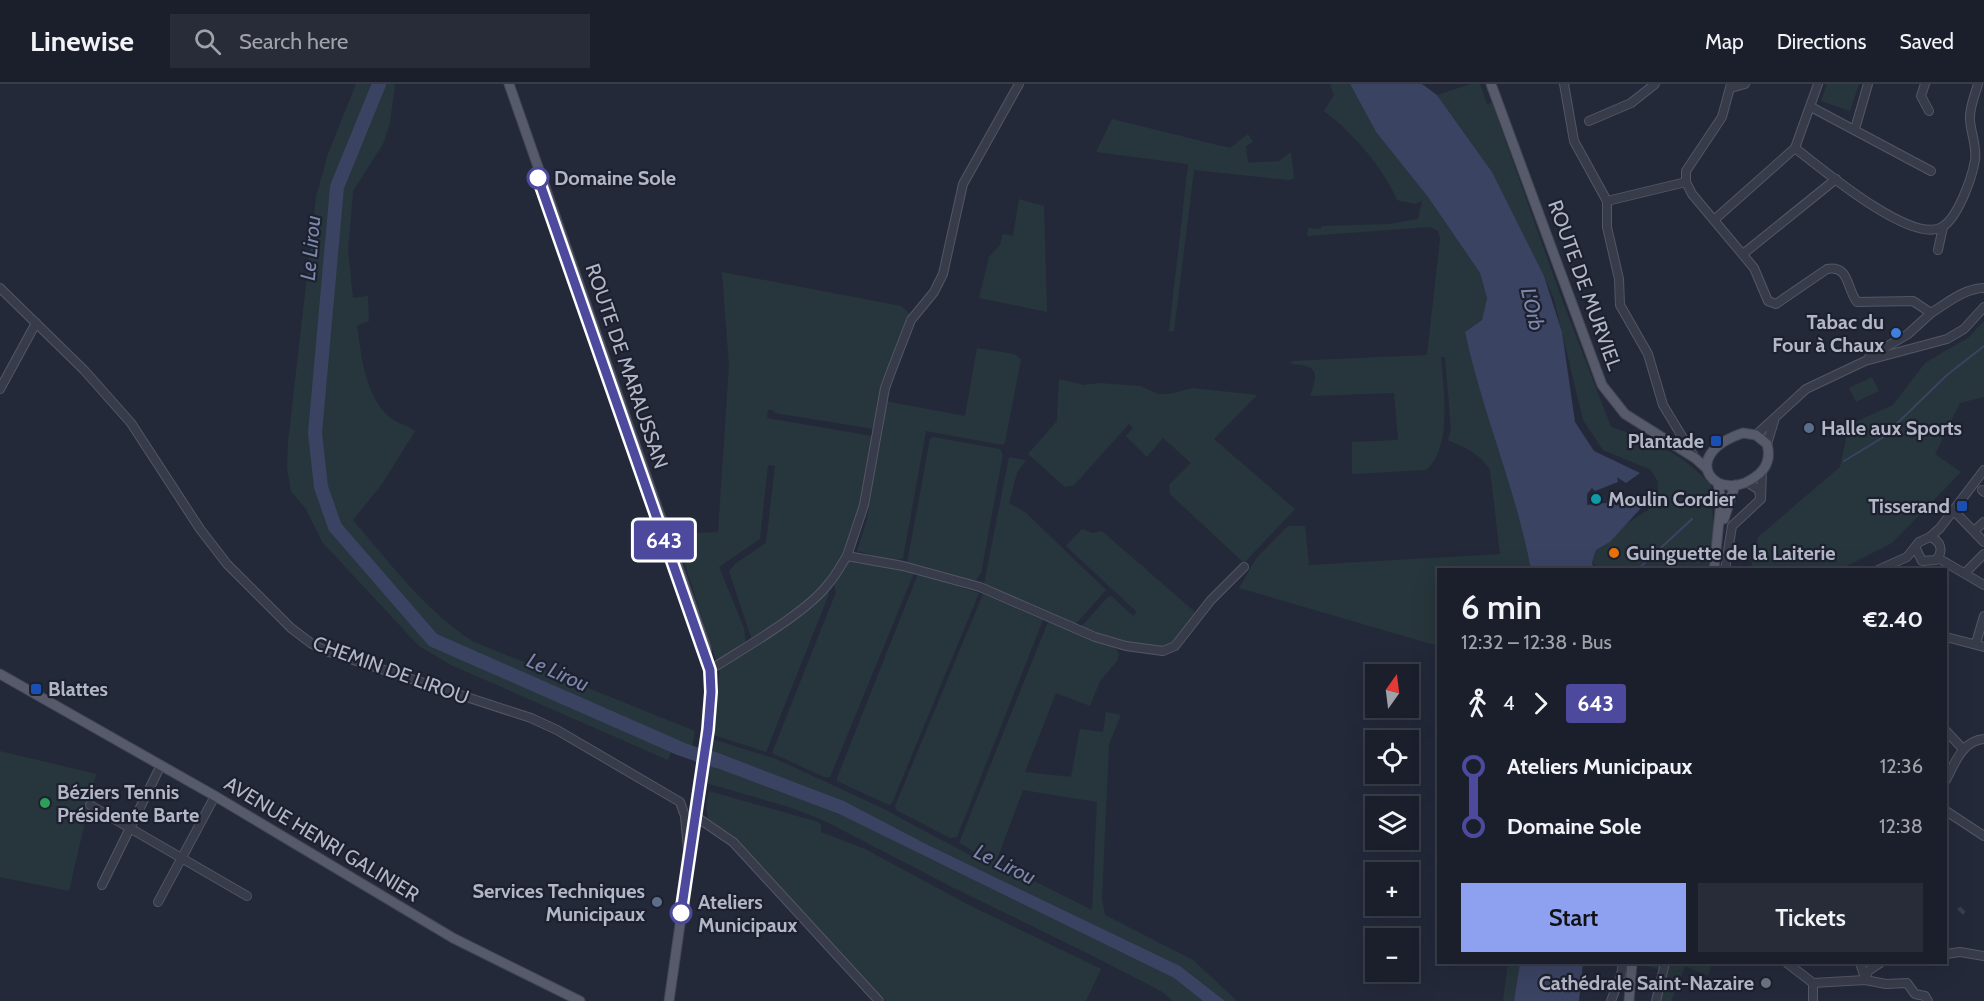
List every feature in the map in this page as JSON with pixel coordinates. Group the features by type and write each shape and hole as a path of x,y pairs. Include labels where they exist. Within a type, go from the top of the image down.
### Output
{"main road":[{"name":"ROUTE DE MARAUSSAN","path":"504,84 652,498"},
{"name":"ROUTE DE MARAUSSAN","path":"509,84 709,665 711,692 707,738 669,1001"},
{"name":"ROUTE DE MURVIEL","path":"1491,84 1602,385 1624,414 1707,465"},
{"path":"1743,433 1756,435 1767,444 1769,455 1762,471 1747,482 1736,485 1718,483 1712,478 1707,465 1711,450 1730,437 1743,433"},
{"path":"1714,568 1721,501 1718,483"},
{"path":"1718,541 1736,485"},
{"name":"AVENUE HENRI GALINIER","path":"0,674 215,795 453,938 580,1001"},
{"name":"AVENUE HENRI GALINIER","path":"0,679 18,684"},
{"path":"1629,1001 1632,964"}],"street":[{"path":"709,665 776,628 828,585 847,556 864,505 885,388 891,369 912,320 934,292 943,274 963,184 1019,84"},
{"path":"1564,84 1574,141 1607,201 1607,227 1619,279 1620,305 1648,354 1663,405 1695,458"},
{"path":"1589,121 1631,103 1655,84"},
{"path":"1745,84 1731,86 1722,117 1686,171 1686,182 1713,220 1754,268 1768,301 1773,305 1827,269 1836,267 1843,271 1857,302 1913,301 1931,313"},
{"path":"1713,220 1795,148 1818,84"},
{"path":"1855,129 1869,84"},
{"path":"1925,84 1921,96 1929,111"},
{"path":"1938,250 1943,227 1960,204 1975,161 1976,147 1970,111 1978,84"},
{"path":"1811,107 1931,171"},
{"path":"1795,148 1836,179 1905,225 1936,230 1943,227"},
{"path":"1743,255 1836,179"},
{"path":"1607,201 1686,182"},
{"name":"CHEMIN DE LIROU","path":"0,288 84,370 131,423 210,543 291,628 312,644 329,652 549,726 667,794 680,802 685,816 689,861"},
{"path":"1756,435 1775,419 1791,400 1806,389 1865,361 1908,334 1931,313 1958,296 1976,288 1984,288"},
{"path":"1865,361 1947,339 1964,329 1984,307"},
{"path":"0,389 36,323"},
{"path":"1767,444 1775,419"},
{"path":"1916,553 1919,542 1933,539 1984,470"},
{"path":"1725,568 1732,526 1760,503 1764,489 1762,471"},
{"path":"1747,482 1759,490 1760,503"},
{"path":"1953,510 1984,542"},
{"path":"1974,531 1984,522"},
{"path":"1933,539 1941,547 1938,558"},
{"path":"1882,568 1916,553"},
{"path":"1916,553 1926,562 1938,558 1984,585"},
{"path":"1965,573 1984,554"},
{"path":"847,556 903,566 980,587 1095,637 1126,646 1163,651 1175,646 1211,600 1244,567"},
{"path":"1947,637 1980,645 1984,616"},
{"path":"1947,732 1963,749"},
{"path":"1947,778 1963,749 1971,742 1984,739"},
{"path":"102,885 161,765"},
{"path":"158,902 215,795"},
{"path":"90,805 247,896"},
{"path":"1947,813 1984,836"},
{"path":"695,816 733,842 879,1001"},
{"path":"1947,954 1960,952 1984,956"},
{"path":"1611,1001 1623,964"},
{"path":"1656,1001 1665,964"},
{"path":"1788,964 1814,983 1865,980 1886,984 1907,983 1915,994 1925,996 1928,1001"},
{"path":"1860,964 1865,980"},
{"path":"1865,980 1868,970 1878,964"},
{"path":"1813,1001 1814,983"}],"shaded area":[{"path":"356,84 395,84 390,123 383,144 353,191 348,250 353,298 368,296 369,321 357,326 360,349 369,385 380,406 390,418 415,431 382,484 353,520 424,602 474,642 695,731 692,749 579,701 576,708 671,751 668,760 451,665 419,646 323,543 306,509 291,491 287,468 288,442 316,197 328,154"},
{"path":"1330,84 1350,84 1376,132 1428,197 1480,273 1487,298 1482,320 1465,332 1480,392 1517,510 1531,568 1437,568 1437,646 1239,588 1257,557 1288,526 1305,526 1309,565 1500,554 1490,470 1477,455 1448,440 1451,429 1445,357 1441,357 1444,401 1443,433 1434,460 1426,470 1352,474 1352,442 1398,440 1394,393 1310,396 1315,381 1314,372 1307,366 1291,364 1292,361 1427,355 1440,239 1438,231 1430,227 1307,236 1308,228 1389,224 1418,219 1422,201 1415,204 1397,200 1384,175 1366,151 1324,111 1334,95"},
{"path":"1471,84 1480,84 1487,104 1492,103 1561,297 1611,427 1650,440 1649,444 1675,455 1711,485 1714,541 1710,568 1597,568 1592,562 1596,550 1610,542 1626,524 1648,510 1658,499 1658,482 1651,470 1603,450 1583,420 1554,299 1544,276 1492,172 1437,95"},
{"path":"1827,84 1859,84 1850,111 1821,101"},
{"path":"1112,119 1230,148 1248,134 1253,142 1246,146 1248,163 1279,161 1291,152 1294,179 1289,180 1194,170 1174,331 1169,331 1188,164 1096,152"},
{"path":"1019,199 1044,206 1047,312 979,298 989,257 1000,245 1003,234 1013,236"},
{"path":"722,272 901,306 910,314 888,370 874,429 768,410 767,418 872,436 869,474 854,533 836,568 825,583 800,607 752,640 729,571 735,564 766,543 775,466 768,465 760,539 719,567 744,628 746,644 720,661 716,660 675,534 718,532 729,366"},
{"path":"1984,321 1984,397 1960,403 1935,454 1961,472 1892,543 1843,568 1750,568 1758,537 1840,467 1849,425 1893,405 1925,363 1969,337"},
{"path":"977,348 1014,354 1021,359 1005,442 1003,445 926,431 903,558 894,561 857,551 867,519 885,401 965,416"},
{"path":"1872,377 1879,391 1856,402 1849,388"},
{"path":"1059,379 1084,385 1099,383 1140,386 1158,394 1170,394 1193,388 1257,395 1214,439 1295,509 1244,563 1170,494 1169,485 1191,463 1163,438 1147,457 1126,436 1133,428 1129,424 1074,485 1065,487 1028,454 1057,421"},
{"path":"933,437 1000,449 1003,454 981,573 975,581 907,563 930,439"},
{"path":"1009,457 1026,460 1017,473 1009,503 1026,513 1106,590 1075,625 984,584"},
{"path":"1082,529 1092,533 1102,531 1196,613 1174,644 1149,651 1080,628 1111,596 1133,616 1137,612 1066,546"},
{"path":"848,561 860,561 914,573 830,777 824,777 772,753 836,592 833,582"},
{"path":"918,574 979,593 892,803 889,805 837,781 837,778"},
{"path":"827,591 829,594 766,752 714,735 720,669"},
{"path":"983,594 1043,620 957,837 950,838 896,810 895,806"},
{"path":"1048,622 1115,647 1119,654 1117,661 1100,681 1090,706 1056,693 1025,772 1071,777 1080,729 1103,732 1106,712 1121,715 1109,744 1102,899 1105,915 1193,960 1237,1001 1225,1001 1180,966 928,845 844,801 710,750 712,739 776,759 882,808 975,858 993,862 959,843","holes":["1023,790 1097,802 1092,910 996,862"]},
{"name":"Béziers Tennis Présidente Barte","path":"0,751 96,774 69,891 0,877"},
{"path":"706,764 839,814 1174,978 1203,1001 1173,1001 1161,991 825,821 792,808 706,783"},
{"path":"709,791 818,822 821,825 821,832 865,849 967,904 1101,969 1086,1001 886,1001 770,879 734,836 708,819 706,806"},
{"path":"1508,964 1520,964 1514,1001 1503,1001"},
{"path":"1636,964 1712,964 1708,976 1685,966 1671,1001 1656,1001 1663,970"}],"water":[{"name":"L'Orb","path":"1350,84 1422,84 1437,95 1492,172 1544,276 1562,332 1575,422 1594,451 1640,473 1626,483 1617,477 1618,482 1595,491 1592,488 1587,494 1587,505 1606,503 1636,494 1641,508 1610,542 1596,550 1592,562 1594,568 1531,568 1517,510 1480,392 1465,332 1482,320 1487,298 1480,273 1428,197 1376,132"},
{"path":"708,749 844,801 928,845 1180,966 1225,1001 1203,1001 1174,978 839,814 706,764"},
{"path":"1520,964 1583,964 1579,1001 1514,1001"}],"waterway":[{"name":"Le Lirou","path":"379,84 337,187 315,433 321,487 335,527 433,640 681,749 716,761"},
{"path":"1844,461 1882,438 1947,375 1984,346"},
{"path":"1639,568 1692,519"}],"tunnel":[{"path":"1960,912 1963,909"}],"bus line":[{"name":"643","path":"538,178 710,670 708,730 681,913"}],"place":[{"name":"Domaine Sole","path":"538,178"},
{"name":"Tabac du Four à Chaux","path":"1896,333"},
{"name":"Halle aux Sports","path":"1809,428"},
{"name":"Plantade","path":"1716,441"},
{"name":"Moulin Cordier","path":"1596,499"},
{"name":"Tisserand","path":"1962,506"},
{"name":"Guinguette de la Laiterie","path":"1614,553"},
{"name":"Blattes","path":"36,689"},
{"name":"Béziers Tennis Présidente Barte","path":"45,803"},
{"name":"Services Techniques Municipaux","path":"657,902"},
{"name":"Ateliers Municipaux","path":"681,913"},
{"name":"Cathédrale Saint-Nazaire","path":"1766,983"}]}
